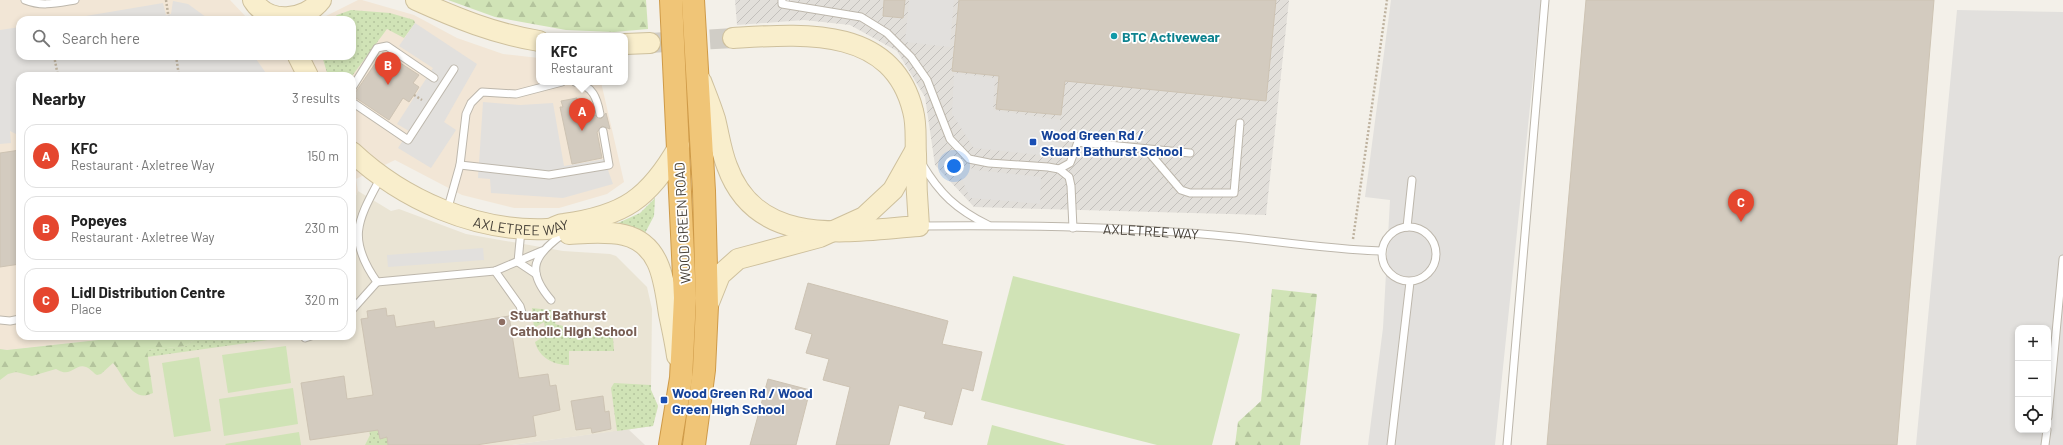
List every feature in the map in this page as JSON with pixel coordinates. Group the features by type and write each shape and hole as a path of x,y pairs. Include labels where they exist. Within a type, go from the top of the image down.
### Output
{"highway":[{"name":"WOOD GREEN ROAD","path":"670,445 681,378 685,298 671,0"},
{"name":"WOOD GREEN ROAD","path":"693,0 704,198 707,306 704,370 694,445"}],"street":[{"path":"416,0 462,20 496,32 536,40"},
{"path":"251,1 273,16"},
{"path":"294,16 317,6"},
{"path":"733,38 782,35 829,38 857,44 872,53 894,73 906,90 913,111 919,226"},
{"path":"628,44 650,43"},
{"name":"AXLETREE WAY","path":"696,66 715,120 727,167 738,188 753,206 782,224 811,231 833,232 919,226"},
{"name":"AXLETREE WAY","path":"556,232 562,224 599,218 625,206 643,194 660,176 679,146"},
{"name":"AXLETREE WAY","path":"707,306 720,275 738,259 833,232 864,217 893,190 915,149"},
{"name":"AXLETREE WAY","path":"356,155 382,177 414,197 447,211 492,224 556,232 604,233 625,236 644,246 649,251 664,276 681,378"}],"lane":[{"path":"25,0 34,4 46,5 75,0"},
{"path":"782,0 782,4 861,16 887,33 911,57 927,80 950,139 969,159 989,163 1048,167 1058,169 1068,177 1071,186 1073,228"},
{"path":"1507,445 1545,0"},
{"path":"356,82 377,48 387,46 434,78"},
{"path":"356,105 408,140 454,69"},
{"path":"447,211 460,164 466,114 471,103 482,92 516,94 550,85"},
{"path":"585,85 597,97 600,114"},
{"path":"1146,149 1181,190 1190,193 1234,193 1240,123"},
{"path":"460,164 549,175 609,165 603,130"},
{"path":"1058,169 1070,163 1078,142 1190,154"},
{"path":"915,149 921,164 941,192 966,214 989,225"},
{"path":"377,282 366,263 357,236 361,215 382,177"},
{"path":"1407,227 1412,180"},
{"name":"AXLETREE WAY","path":"919,226 989,225 1189,233 1352,250 1382,251"},
{"path":"1407,227 1424,231 1430,237 1436,253 1432,269 1426,276 1410,282 1400,280 1392,276 1386,269 1382,260 1382,251 1384,242 1390,234 1398,229 1407,227"},
{"path":"518,262 521,228"},
{"path":"551,300 540,286 536,274 538,257 556,232"},
{"path":"356,306 377,282 495,271 542,251"},
{"path":"2050,397 2063,259"},
{"path":"518,262 536,274"},
{"path":"495,271 520,306 524,316"},
{"path":"1391,445 1410,282"},
{"path":"0,320 16,319"},
{"path":"2045,445 2047,433"}],"path":[{"path":"166,0 168,16"},
{"path":"1352,250 1387,0"},
{"path":"55,60 57,72"},
{"path":"177,60 178,72"}],"shaded area":[{"path":"0,0 230,0 245,16 16,16 16,60 356,60 356,16 326,16 358,0 362,0 414,15 457,38 503,54 536,58 536,85 602,85 624,182 607,194 559,208 514,208 462,195 395,160 356,179 356,72 16,72 16,340 98,340 7,350 0,349"},
{"path":"735,0 1289,0 1266,215 974,207 935,165 925,97 897,51 850,25 804,20 737,25"},
{"path":"909,0 954,0 950,47 905,42"},
{"path":"1391,0 1541,0 1495,445 1368,445 1383,328 1390,200 1365,197"},
{"path":"173,1 188,4 204,16 86,16 163,3 166,15 171,14"},
{"path":"1957,10 2063,12 2063,445 1916,445"},
{"path":"415,23 477,64 444,122 456,130 431,168 398,148 409,131 397,124 433,68 399,46"},
{"path":"16,28 16,60 257,60 265,72 16,72 16,134 10,131 11,143 0,144 0,30"},
{"path":"954,73 995,78 993,110 1061,120 1057,157 974,148 952,114"},
{"path":"483,102 520,105 553,103 564,166 604,159 613,184 563,198 491,193 490,179 478,178"},
{"path":"954,162 976,170 1041,177 1040,204 970,198"},
{"path":"356,179 358,191 356,196"},
{"name":"Stuart Bathurst Catholic High School","path":"358,191 391,211 399,209 466,234 563,251 610,254 616,256 647,287 652,309 651,390 658,406 653,426 512,445 0,445 0,349 7,350 98,340 356,340 356,196"},
{"path":"483,248 484,260 388,267 387,255"},
{"path":"628,429 645,445 512,445"}],"green space":[{"path":"448,0 646,0 648,29 614,32 566,30 495,17"},
{"path":"351,10 390,13 414,20 415,23 404,38 387,29 355,72 327,72 323,60 356,60 356,16 336,16"},
{"path":"655,198 654,216 644,235 618,223 640,213"},
{"path":"1013,276 1240,334 1212,445 1157,445 981,400"},
{"path":"1272,289 1317,294 1300,445 1235,445 1238,422 1261,401"},
{"path":"532,308 559,311 555,324 613,338 614,351 569,351 569,365 558,364 548,360 537,348 535,342 546,335 544,322 534,328"},
{"path":"98,340 194,340 186,346 147,350 153,393 145,395 139,395 129,387 113,363 101,374 97,375 88,368 82,366 69,372 61,372 56,369 32,376 16,372 8,374 0,380 0,349 7,350"},
{"path":"194,340 268,340 147,357 146,350 186,346"},
{"path":"286,346 291,383 228,393 222,355"},
{"path":"199,357 211,431 174,437 162,363"},
{"path":"614,383 651,385 651,390 658,406 653,426 617,431 611,388"},
{"path":"293,388 298,424 224,436 219,399"},
{"path":"992,425 1066,445 987,445"},
{"path":"378,429 380,439 387,437 388,445 365,445 370,435 369,430"},
{"path":"299,432 301,445 225,444"}],"building":[{"path":"884,0 905,0 903,18 883,16"},
{"name":"BTC Activewear","path":"959,0 1276,0 1266,101 1065,81 1061,115 996,109 999,76 952,71"},
{"path":"1586,0 1934,0 1897,445 1547,445"},
{"path":"383,52 419,75 413,83 419,87 414,95 409,102 403,98 389,120 356,98 356,92"},
{"path":"577,98 578,103 589,101 592,116 595,115 601,119 606,113 610,129 602,126 597,132 602,158 572,164 560,107 563,107 561,101"},
{"path":"16,151 16,265 0,267 0,153"},
{"path":"808,283 948,321 942,344 982,352 973,391 962,388 952,425 924,418 926,412 899,405 889,445 836,445 850,387 823,380 829,359 806,353 812,334 795,329"},
{"path":"386,308 387,316 394,315 396,327 434,321 435,328 509,316 519,378 548,374 550,386 556,385 560,410 533,416 536,436 476,445 388,445 387,437 380,439 378,430 310,440 301,383 344,376 347,399 373,395 361,319 368,318 367,311"},
{"path":"768,379 810,390 796,445 750,445"},
{"path":"603,396 605,412 609,411 611,429 592,433 591,428 576,430 571,401"}],"tunnel":[{"path":"650,43 733,38"}],"place":[{"name":"BTC Activewear","path":"1114,36"},
{"name":"Popeyes","path":"388,85"},
{"name":"KFC","path":"582,131"},
{"name":"Wood Green Rd / Stuart Bathurst School","path":"1033,142"},
{"name":"Lidl Distribution Centre","path":"1741,222"},
{"name":"Stuart Bathurst Catholic High School","path":"502,322"},
{"name":"Wood Green Rd / Wood Green High School","path":"664,400"}]}
